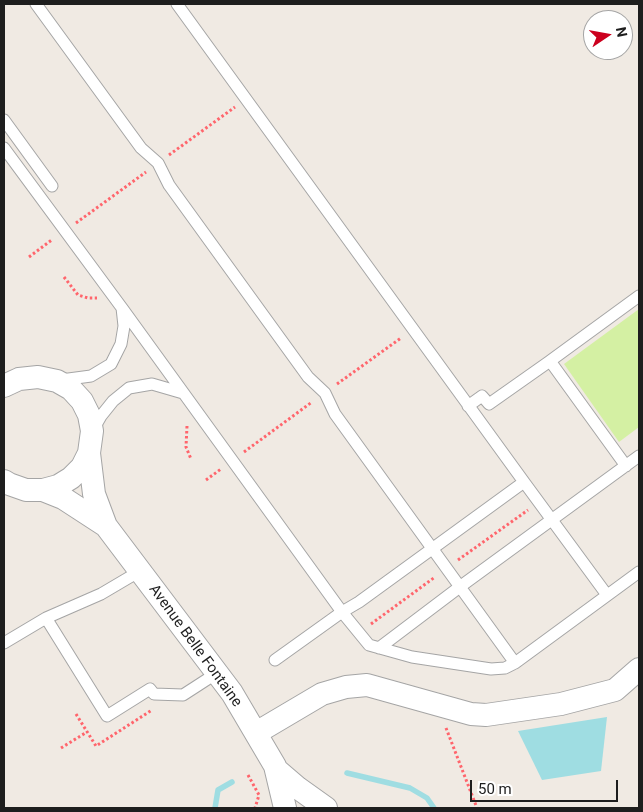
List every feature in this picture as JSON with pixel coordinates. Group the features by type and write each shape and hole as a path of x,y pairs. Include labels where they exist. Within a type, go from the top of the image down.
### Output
{"street":[{"path":"9,377 38,377 57,381"},
{"name":"Avenue Belle Fontaine","path":"57,381 71,389 82,401 89,416 90,476 94,494 106,526 232,693 277,770 285,808"},
{"path":"6,486 26,490 43,490 58,486 71,478 82,466 90,442"},
{"name":"Avenue Belle Fontaine","path":"43,490 63,498 106,526"},
{"path":"256,733 322,694 346,686 367,685 471,714 486,715 561,704 615,690 639,669"},
{"name":"Avenue Belle Fontaine","path":"277,770 326,808"}],"lane":[{"path":"36,4 141,148 158,163 173,192 308,377 325,393 335,414 515,663"},
{"path":"177,4 607,596"},
{"path":"4,120 52,186"},
{"path":"4,148 342,612 369,645 412,657 491,669 505,668 515,663 639,572"},
{"path":"468,406 482,396 489,404 639,296"},
{"path":"57,381 91,376 110,364 121,344 124,326 118,303"},
{"path":"550,361 626,466"},
{"path":"90,442 101,416 113,401 129,388 152,384 183,393"},
{"path":"379,648 639,456"},
{"path":"275,660 359,602 524,482"},
{"path":"4,644 46,618 101,594 140,571"},
{"path":"46,618 107,716 150,689 154,694 183,695 217,673"}],"path":[{"path":"29,256 246,99"},
{"path":"64,277 78,295 118,303"},
{"path":"437,704 478,808"},
{"path":"76,714 96,746 157,706"},
{"path":"61,748 88,732"},
{"path":"248,775 258,795 255,808"}],"green space":[{"path":"639,309 639,427 619,442 564,364"}],"water":[{"path":"607,717 601,771 542,780 518,731"}],"waterway":[{"path":"347,773 410,788 427,798 434,808"},
{"path":"215,808 218,790 232,782"}]}
